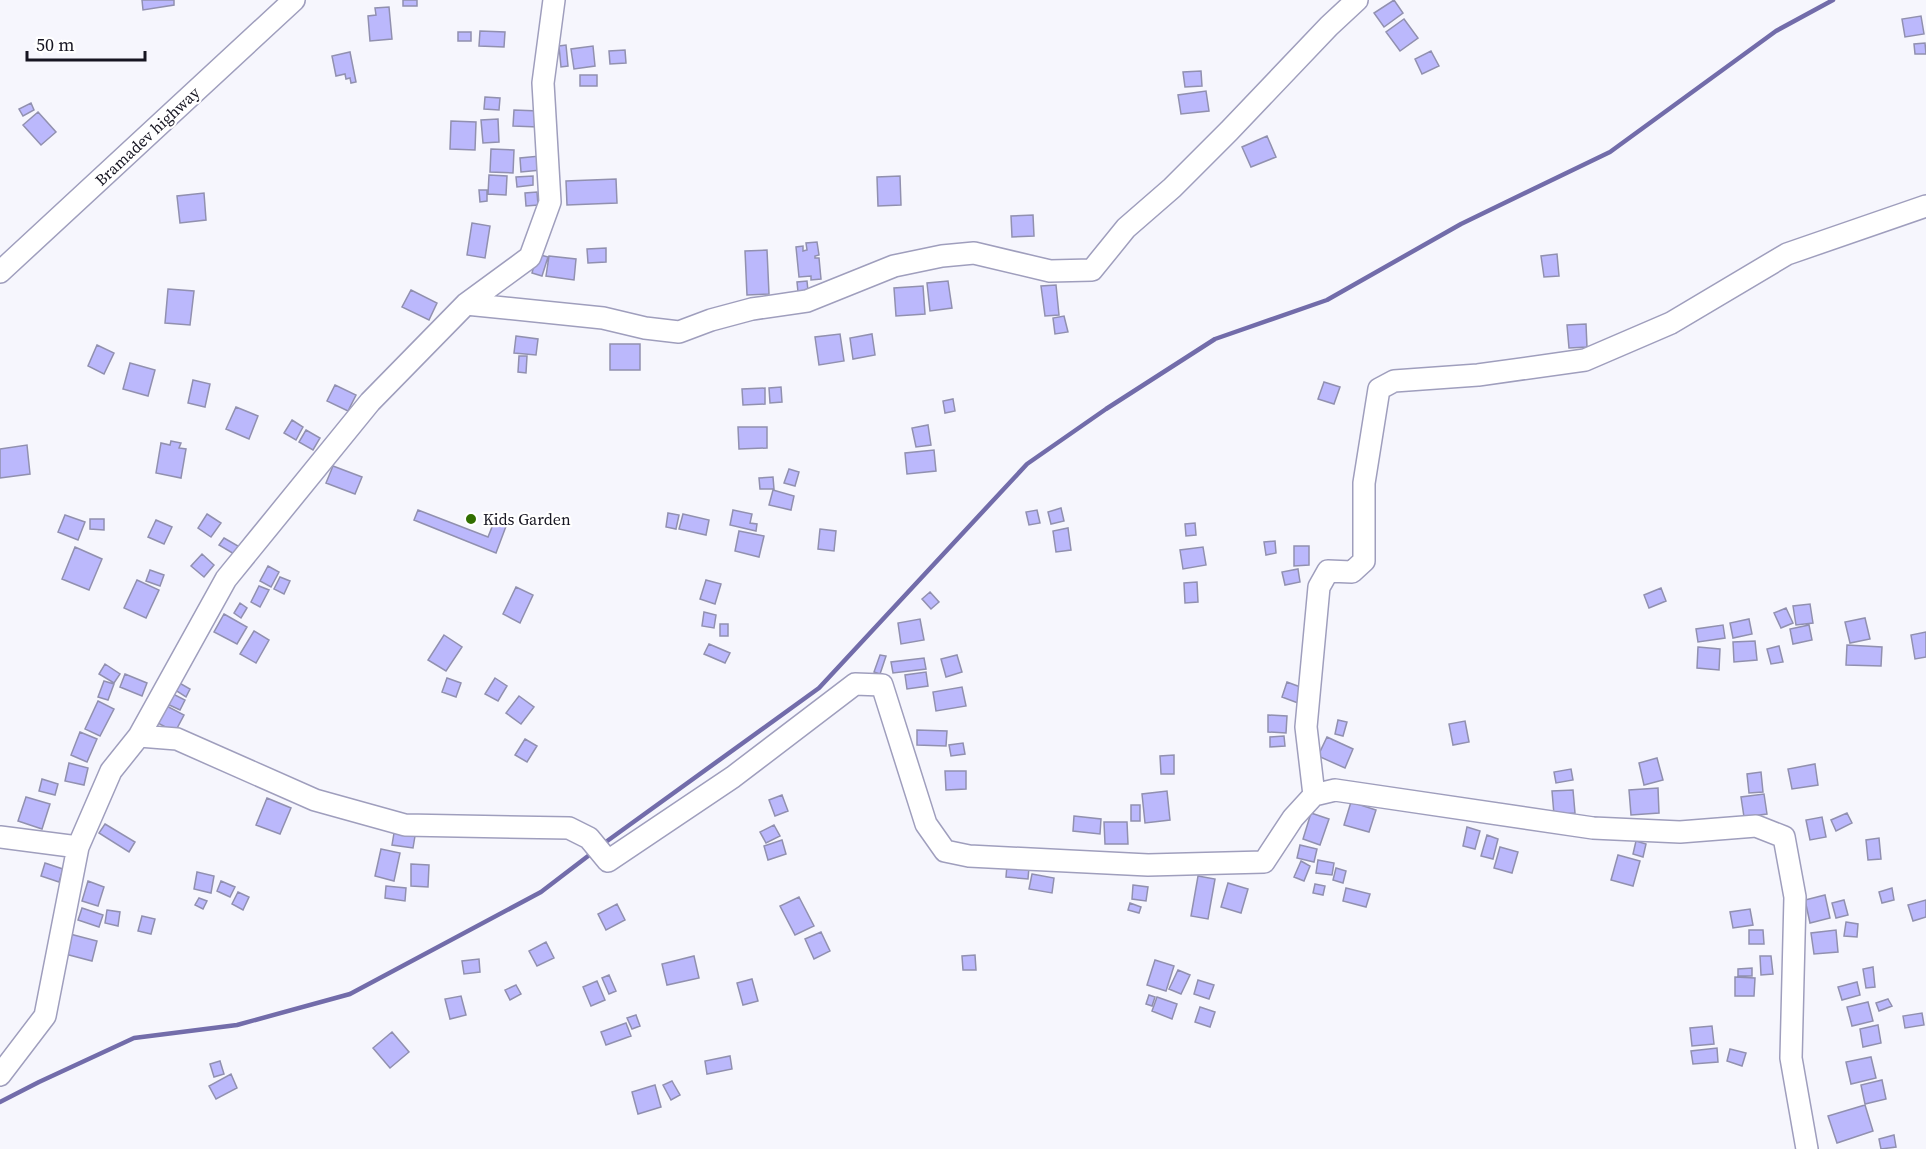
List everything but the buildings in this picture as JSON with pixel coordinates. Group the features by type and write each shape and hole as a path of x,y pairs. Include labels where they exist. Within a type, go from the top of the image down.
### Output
{"street":[{"name":"Bramadev highway","path":"0,272 294,0"},
{"path":"0,1075 45,1016 78,847 111,771 139,736 226,579 370,402 465,304 530,257 550,202 543,83 554,0"},
{"path":"465,304 603,318 645,328 679,332 711,320 752,309 807,301 894,266 942,256 974,253 1050,271 1092,270 1126,228 1172,188 1357,0"},
{"path":"1314,795 1306,727 1319,587 1328,571 1352,572 1364,561 1364,483 1379,389 1394,381 1478,375 1585,360 1671,323 1787,254 1926,206"},
{"path":"139,736 177,739 315,800 405,825 569,828 589,838 608,861 734,777 855,684 882,685 926,824 945,851 969,856 1148,864 1264,862 1293,818 1314,795 1335,790 1593,828 1680,832 1756,826 1784,837 1795,897 1791,1058 1807,1149"},
{"path":"0,837 78,847"}],"waterway":[{"path":"603,844 819,688 1027,464 1106,409 1215,339 1327,300 1461,224 1610,152 1776,31 1833,0"},
{"path":"0,1102 134,1038 237,1025 350,994 541,892 592,853"}],"place":[{"name":"Kids Garden","path":"471,519"}]}
